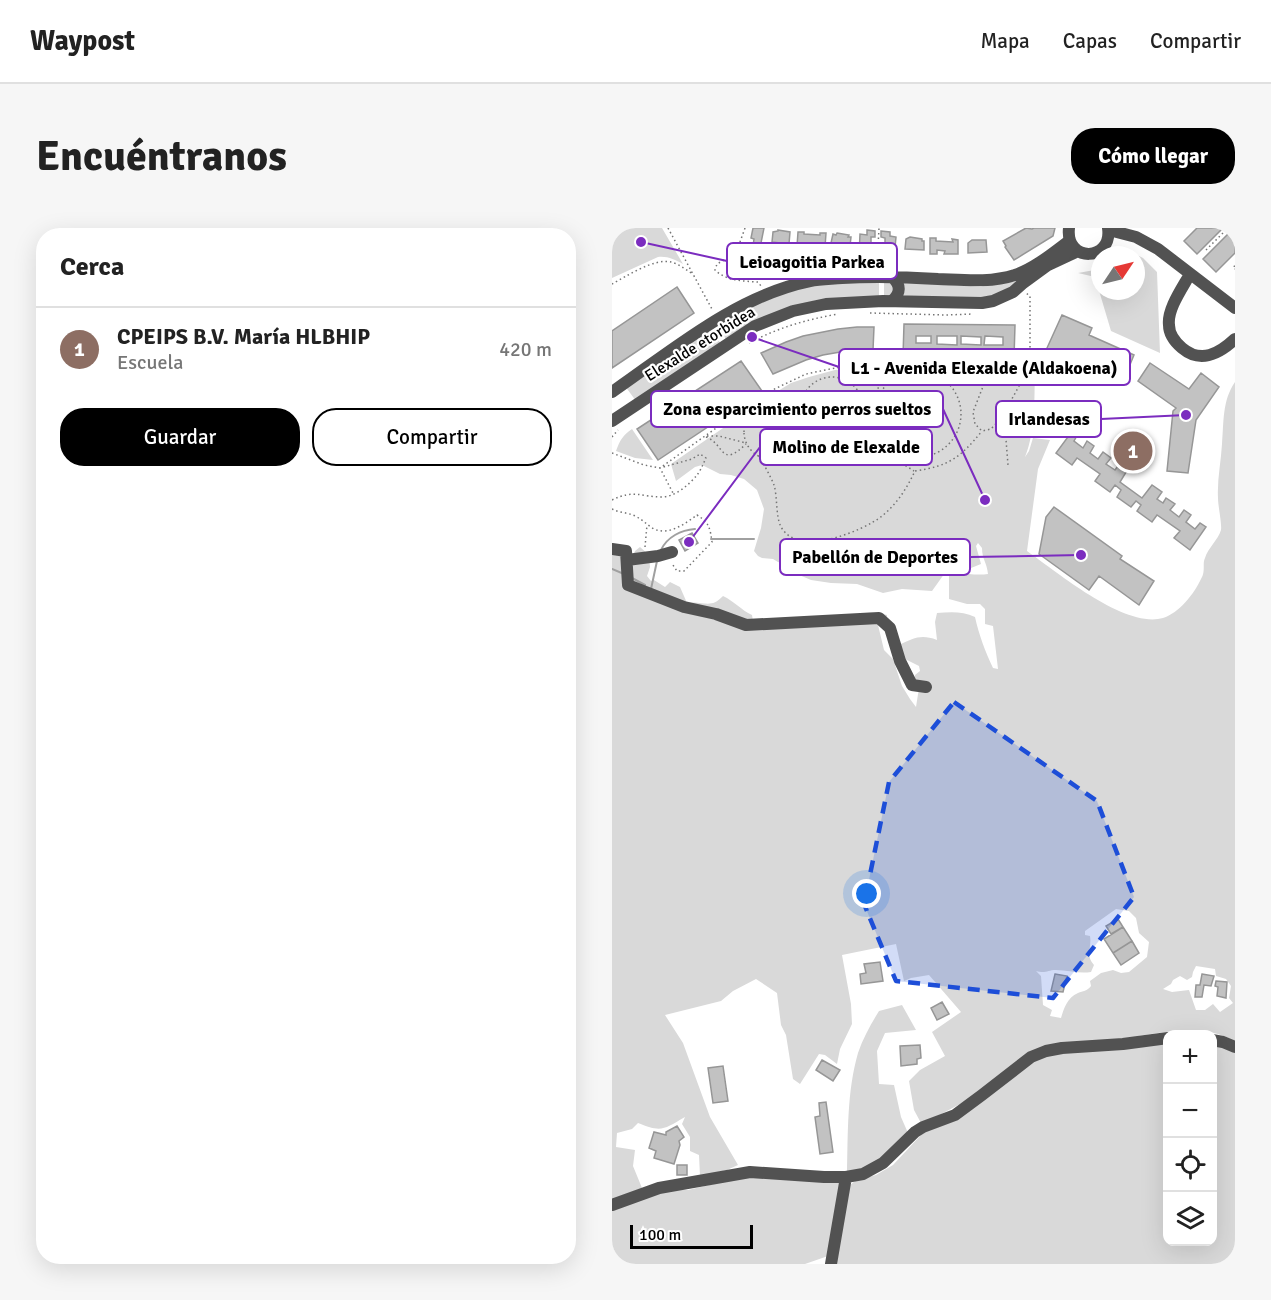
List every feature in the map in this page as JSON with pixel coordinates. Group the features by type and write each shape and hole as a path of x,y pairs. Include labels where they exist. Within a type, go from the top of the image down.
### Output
{"street":[{"path":"1069,228 1070,241 1078,251"},
{"name":"Elexalde etorbidea","path":"616,424 755,326 793,311 826,304 892,301 982,303 1003,297 1023,287 1048,266 1078,251 1084,254 1097,252 1103,248 1109,237 1108,229"},
{"path":"1108,229 1136,237 1158,249 1235,308"},
{"name":"Elexalde etorbidea","path":"612,392 717,319 768,293 813,280 877,276 986,281 1016,274 1044,259 1070,241"},
{"path":"1190,274 1170,311 1168,325 1173,340 1187,352 1200,357 1224,350 1235,339"},
{"path":"892,277 898,282 899,290 897,297 892,301"},
{"path":"612,549 626,551 628,585 684,607 716,614 746,625 879,618 890,628 900,661 912,685 926,687"},
{"path":"627,560 672,552"},
{"path":"612,1205 659,1188 746,1167 846,1177 863,1174 884,1163 915,1132 955,1114 1031,1057 1062,1048 1163,1039"},
{"path":"1217,1042 1235,1047"},
{"path":"831,1264 846,1177"}],"path":[{"path":"668,228 717,319"},
{"path":"745,228 736,253 717,264 715,270 720,275 739,281 758,282 768,293"},
{"path":"877,276 879,228"},
{"path":"1206,250 1228,228"},
{"path":"612,284 651,264 660,262 679,265 693,274"},
{"path":"759,456 769,459 782,456 804,444 857,437 875,442 915,471 937,468 956,458 982,431 991,429 1004,414 1030,366 1030,296 1023,287"},
{"path":"745,345 805,320 844,313"},
{"path":"868,313 945,315 980,313"},
{"path":"660,468 764,394 806,374 859,364 949,363 1030,366"},
{"path":"857,437 869,418 874,395 889,373 891,364"},
{"path":"982,431 975,424 973,412 984,384 987,365"},
{"path":"928,372 949,384 960,405 961,417 954,440 946,448 925,458 914,458 892,450 884,442 875,421 875,410 884,387 893,379 903,373 928,372"},
{"path":"825,378 834,378 850,384 856,390 862,403 862,411 861,420 848,435 838,439 828,439 819,437 805,424 801,406 808,388 825,378"},
{"path":"782,456 795,444 798,426 795,418 781,406 772,404 754,410 745,425 744,434 747,443 759,456 774,485 779,521 783,531 792,538 802,540 814,541 851,533 882,516 895,504 915,471"},
{"path":"1004,414 1008,465"},
{"path":"869,418 875,442"},
{"path":"612,437 616,424"},
{"path":"704,436 719,436 747,443"},
{"path":"704,436 712,440 724,454 730,455 736,453 747,443"},
{"path":"612,453 660,468 692,459 700,454 706,458 698,474 674,495 664,498 624,494 612,500"},
{"path":"660,468 674,495"},
{"path":"612,509 615,512 631,514 655,530 666,532 697,515 706,520 712,542 684,571 677,571 673,565 678,552 672,552"},
{"path":"644,558 647,524"}],"highlighted area":[{"path":"954,702 1097,801 1134,897 1053,998 896,981 864,904 889,782"}],"shaded area":[{"path":"612,228 662,228 683,264 658,257 612,278"},
{"path":"1145,260 1157,272 1160,353 1111,331 1102,300 1145,300"},
{"path":"1091,271 1091,276 1078,273"},
{"path":"879,281 879,299 836,300 727,341 717,325 773,296 814,284"},
{"path":"884,281 981,287 1023,281 991,298 884,298"},
{"path":"711,329 721,344 636,401 625,386"},
{"path":"864,367 1035,370 1033,425 1025,457 1033,438 1050,440 1038,469 1027,551 1073,584 1111,607 1147,619 1169,616 1190,597 1202,576 1206,554 1221,530 1218,491 1224,420 1228,397 1235,382 1235,1041 1217,1034 1217,1030 1163,1030 1163,1032 1138,1036 1131,1040 1067,1043 962,1103 921,1123 914,1110 909,1081 920,1070 945,1056 932,1032 961,1012 929,975 904,981 896,944 842,955 851,1004 852,1024 840,1049 837,1064 825,1055 819,1054 800,1084 793,1079 786,1035 781,1025 777,993 756,979 733,991 721,1001 665,1015 683,1043 710,1117 738,1165 700,1176 699,1155 690,1151 690,1137 682,1124 685,1117 658,1129 638,1123 632,1129 617,1133 616,1147 635,1150 633,1166 642,1188 612,1202 612,553 631,560 635,551 640,547 649,555 650,567 647,576 651,581 654,580 665,587 670,582 680,587 687,603 710,604 723,596 752,615 753,621 866,613 887,615 886,622 878,625 884,650 893,659 902,686 916,707 919,688 914,682 915,675 920,671 919,666 903,658 899,645 918,638 926,637 937,640 935,622 937,613 952,612 975,617 990,662 993,668 998,669 993,626 985,624 985,609 980,604 967,604 949,599 949,574 988,574 982,548 978,543 976,546 981,564 966,570 947,570 932,591 902,589 883,593 857,584 811,580 797,574 786,564 762,558 754,551 764,509 757,490 744,479 720,474 702,465 695,467 676,481 671,464 765,399 791,383 835,370","holes":["1116,909 1129,911 1136,918 1139,933 1149,942 1147,957 1129,972 1121,973 1113,970 1101,973 1090,981 1089,988 1069,1000 1061,1018 1050,1016 1052,1010 1043,1005 1041,976 1036,971 1091,972 1094,965 1089,955 1090,936 1085,935 1085,931","1196,966 1215,969 1216,976 1226,979 1231,986 1229,998 1233,1003 1220,1012 1213,1004 1205,1010 1196,1010 1189,990 1172,992 1163,989 1180,976 1187,980 1192,977"]},
{"path":"632,429 653,460 635,458 616,451 622,438"},
{"path":"902,1005 916,1030 885,1033 877,1051 879,1084 894,1085 901,1117 908,1133 887,1155 866,1167 847,1173 850,1097 858,1053 879,1011"},
{"path":"1163,1043 1163,1246 1217,1246 1217,1045 1235,1052 1235,1264 835,1264 849,1186 855,1181 876,1175 893,1165 921,1135 1031,1063 1059,1053"},
{"path":"739,1178 796,1178 841,1182 828,1256 805,1264 612,1264 612,1210 649,1196"}],"building":[{"path":"753,228 764,228 760,248 753,246 754,239 751,238"},
{"path":"1026,228 1055,228 1053,236 1014,260 1003,241"},
{"path":"1197,228 1223,228 1197,254 1184,241"},
{"path":"1234,228 1235,253 1216,272 1203,259"},
{"path":"778,230 790,232 789,244 772,242 773,232"},
{"path":"867,230 875,231 875,237 871,237 871,248 868,247 867,255 859,255 860,234 867,235"},
{"path":"881,231 890,232 890,236 896,237 894,257 887,256 885,238 881,237"},
{"path":"798,232 820,235 820,233 826,233 825,247 818,247 819,244 804,243 804,246 797,246"},
{"path":"833,234 851,237 850,246 831,243"},
{"path":"910,237 922,239 924,250 905,249 906,239"},
{"path":"930,238 936,238 936,241 958,240 958,254 944,254 945,251 937,250 937,254 930,254"},
{"path":"972,240 986,240 987,252 968,253 968,243"},
{"path":"677,287 694,313 612,368 612,331"},
{"path":"1062,315 1092,328 1089,335 1134,355 1122,384 1087,368 1083,377 1042,359"},
{"path":"904,324 1015,325 1014,358 903,356","holes":["916,336 931,336 931,343 916,343","937,336 957,336 957,345 937,344","961,336 981,337 981,345 961,344","985,336 1003,337 1003,345 984,345"]},
{"path":"857,327 874,327 873,350 823,355 773,374 761,353 803,336"},
{"path":"741,361 762,391 658,460 637,429"},
{"path":"1150,363 1189,389 1201,373 1219,387 1196,420 1188,473 1167,471 1173,411 1176,408 1138,381"},
{"path":"1073,430 1078,434 1074,441 1083,448 1087,441 1094,446 1090,453 1098,459 1103,452 1111,458 1106,464 1115,470 1120,463 1128,469 1120,482 1142,498 1152,485 1162,492 1157,499 1163,503 1166,498 1175,504 1170,510 1179,517 1184,510 1191,515 1186,522 1195,529 1200,523 1206,527 1190,550 1174,538 1180,531 1157,515 1152,522 1137,511 1141,505 1136,501 1131,507 1117,497 1121,490 1115,485 1110,492 1095,481 1100,474 1077,458 1072,465 1056,453"},
{"path":"1054,507 1122,556 1120,559 1154,581 1139,605 1099,576 1089,590 1039,554 1046,517"},
{"path":"692,533 698,543 685,551 679,540"},
{"path":"1118,919 1123,927 1111,934 1106,926"},
{"path":"1123,927 1132,941 1113,953 1104,939"},
{"path":"1132,941 1139,953 1121,965 1113,953"},
{"path":"880,962 883,981 861,984 860,974 866,973 864,964"},
{"path":"1055,974 1067,976 1063,992 1051,991"},
{"path":"1202,974 1214,976 1211,986 1204,985 1202,997 1195,997 1196,985 1200,985"},
{"path":"1216,981 1227,982 1226,998 1217,996"},
{"path":"942,1002 949,1014 937,1020 931,1008"},
{"path":"920,1045 921,1058 917,1059 917,1064 901,1066 900,1046"},
{"path":"822,1060 840,1070 833,1081 816,1070"},
{"path":"723,1066 728,1101 713,1103 708,1068"},
{"path":"826,1102 833,1152 820,1154 815,1117 820,1116 819,1103"},
{"path":"677,1126 684,1137 679,1141 680,1145 674,1164 654,1158 656,1151 649,1148 654,1132 666,1135 666,1132"},
{"path":"677,1165 687,1165 687,1175 677,1175"}],"waterway":[{"path":"661,550 675,535 695,529"},
{"path":"711,539 754,539"},
{"path":"651,589 657,561"},
{"path":"612,569 624,574"},
{"path":"632,578 645,585"}],"place":[{"name":"Leioagoitia Parkea","path":"641,242"},
{"name":"L1 - Avenida Elexalde (Aldakoena)","path":"752,337"},
{"name":"Irlandesas","path":"1186,415"},
{"name":"CPEIPS B.V. María HLBHIP","path":"1133,451"},
{"name":"Zona esparcimiento perros sueltos","path":"985,500"},
{"name":"Molino de Elexalde","path":"689,542"},
{"name":"Pabellón de Deportes","path":"1081,555"}]}
